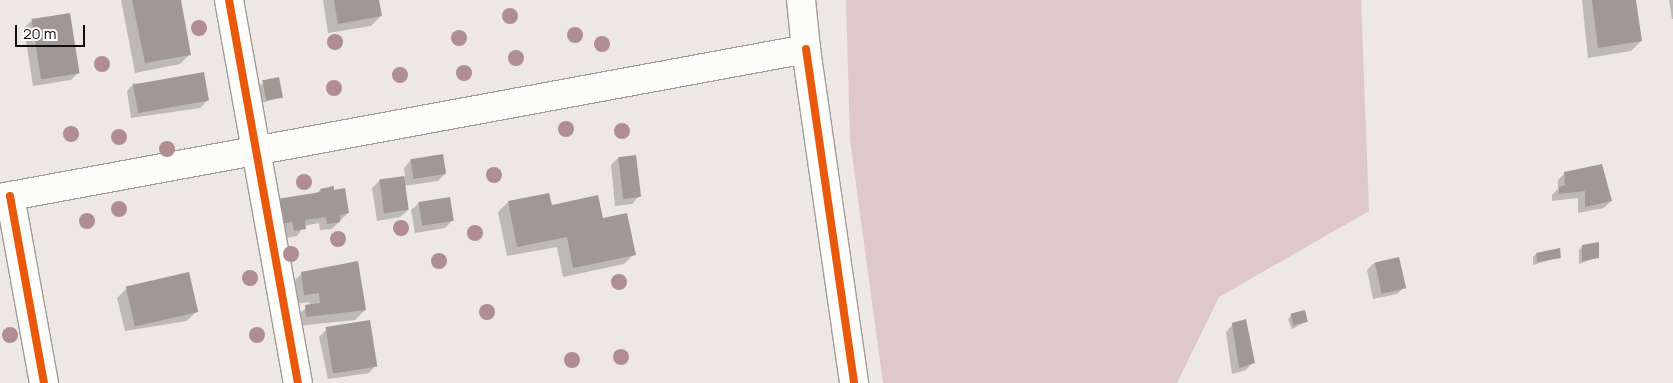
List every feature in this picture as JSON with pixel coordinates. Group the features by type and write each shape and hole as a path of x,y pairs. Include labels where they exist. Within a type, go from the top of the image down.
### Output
{"street":[{"path":"229,0 298,383"},
{"path":"801,0 806,49 854,383"},
{"path":"44,383 5,197 806,49"}],"shaded area":[{"path":"846,0 1361,0 1369,211 1219,297 1177,383 883,383 850,140"}],"building":[{"path":"132,0 181,0 191,55 145,63"},
{"path":"334,0 379,0 382,16 338,24"},
{"path":"1592,0 1636,0 1642,41 1598,48"},
{"path":"70,13 80,73 41,79 31,19"},
{"path":"204,72 209,101 138,113 133,85"},
{"path":"279,77 283,98 266,101 262,80"},
{"path":"443,154 446,174 414,179 410,159"},
{"path":"636,155 641,197 623,199 618,157"},
{"path":"1602,164 1612,201 1585,207 1585,191 1559,194 1559,187 1565,185 1564,172"},
{"path":"404,176 409,210 384,213 379,179"},
{"path":"334,186 334,190 345,188 349,213 340,215 340,222 327,224 326,217 305,220 306,229 294,231 292,222 281,224 277,199 321,192 320,189"},
{"path":"549,193 552,205 598,195 603,218 627,213 636,255 573,268 567,237 517,247 508,201"},
{"path":"450,197 454,221 422,226 418,202"},
{"path":"1599,242 1599,258 1582,261 1582,245"},
{"path":"1560,248 1561,258 1537,262 1536,253"},
{"path":"1399,257 1406,288 1382,294 1375,263"},
{"path":"358,261 366,310 306,317 305,305 320,303 319,293 304,295 301,272"},
{"path":"189,272 198,312 135,327 126,287"},
{"path":"1305,310 1308,322 1293,325 1290,314"},
{"path":"1246,319 1255,363 1239,368 1232,323"},
{"path":"370,320 377,366 333,373 326,327"}],"cycle path":[{"path":"229,0 298,383"},
{"path":"806,49 854,383"},
{"path":"10,196 44,383"}]}
